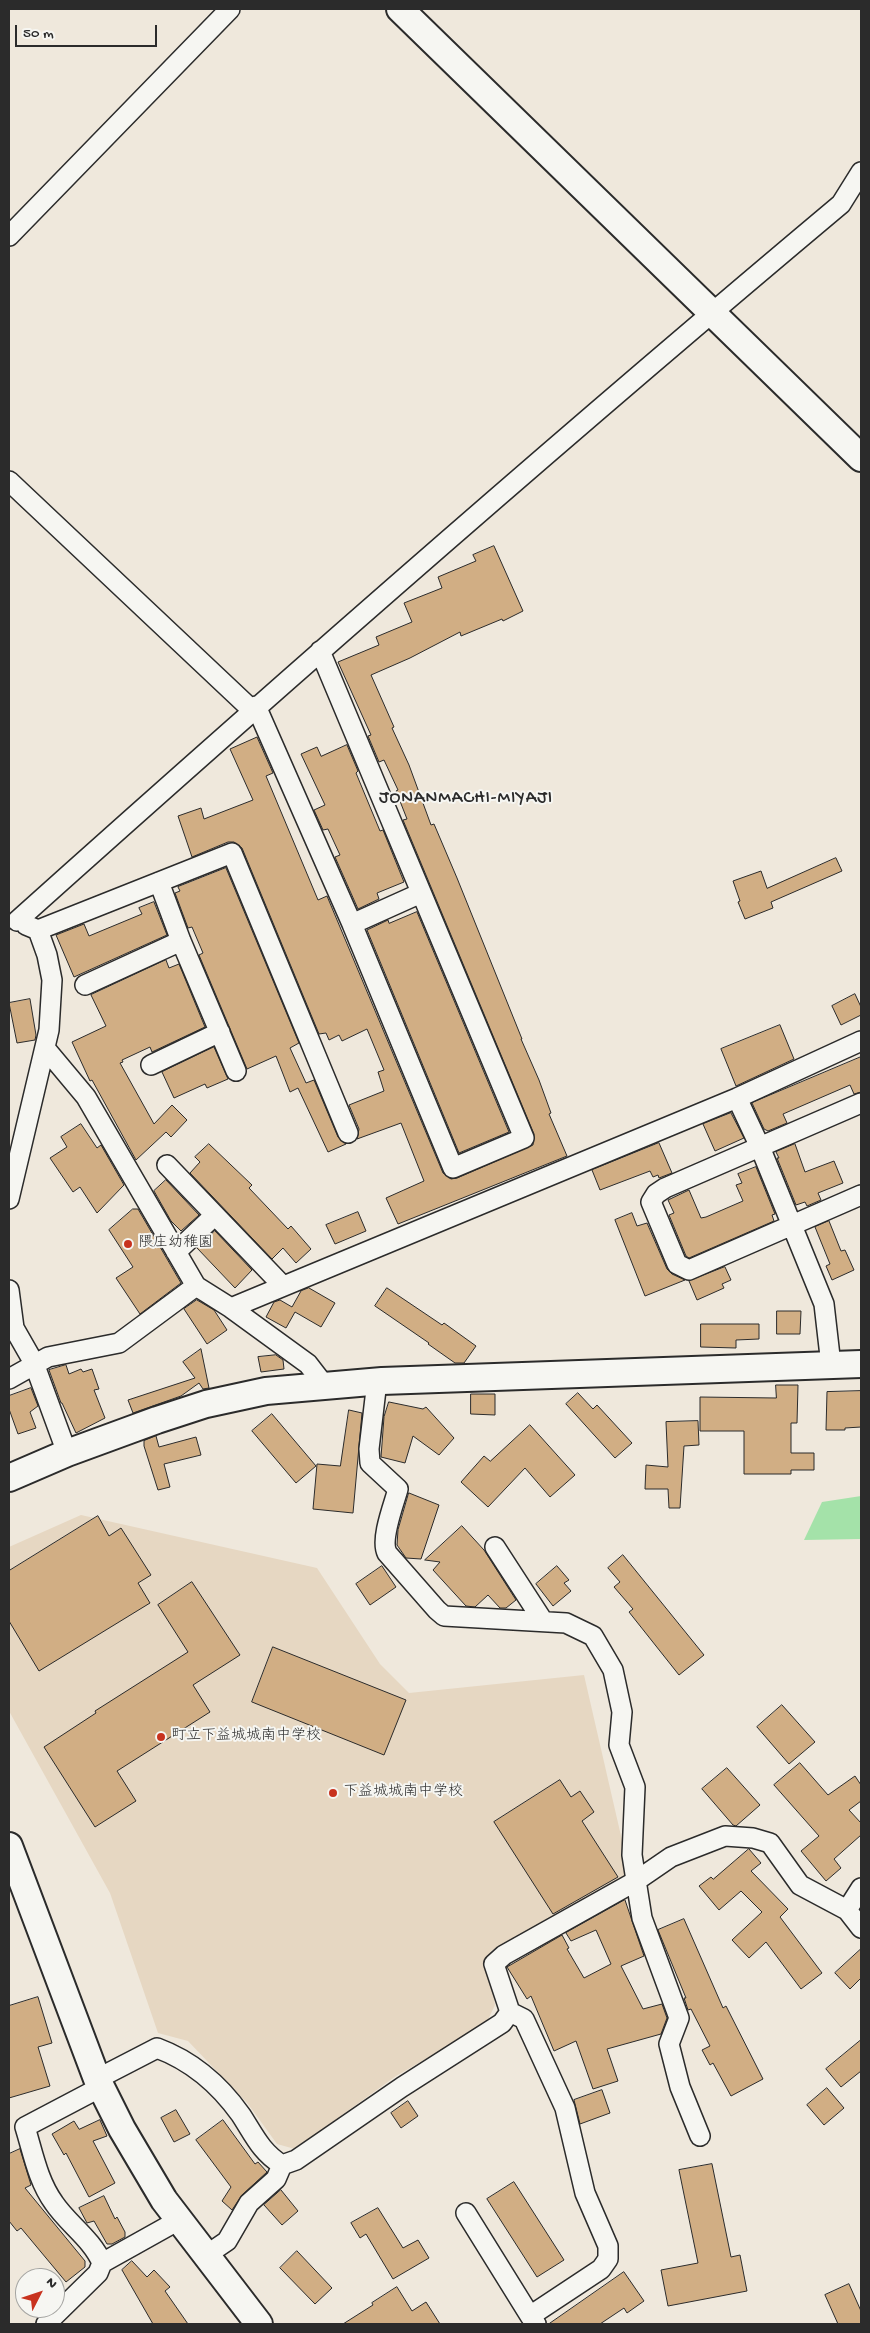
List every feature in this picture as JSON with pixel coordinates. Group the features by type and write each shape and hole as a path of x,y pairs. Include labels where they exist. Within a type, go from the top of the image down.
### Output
{"street":[{"path":"9,236 230,9"},
{"path":"400,9 861,458"},
{"path":"348,1133 232,853 38,930 13,920 600,407 841,204 861,172"},
{"path":"9,481 254,708 352,924 453,1168 524,1138 320,651"},
{"path":"160,882 181,941 236,1071"},
{"path":"352,924 421,893"},
{"path":"9,1199 49,1030 52,980 47,955 38,930"},
{"path":"85,985 181,941"},
{"path":"151,1065 220,1032"},
{"path":"231,1308 737,1098 861,1041"},
{"path":"45,1048 86,1097 196,1286 231,1308 308,1364 325,1386"},
{"path":"737,1098 760,1147 824,1304 831,1365"},
{"path":"861,1104 665,1188 656,1194 651,1202 677,1264 689,1270 861,1195"},
{"path":"168,1164 283,1286"},
{"path":"176,1252 215,1215"},
{"path":"9,1379 48,1357 118,1343 196,1286"},
{"path":"9,1290 14,1328 34,1364 67,1453"},
{"path":"9,1478 67,1453 206,1404 266,1391 377,1381 861,1364"},
{"path":"377,1381 369,1449 370,1463 398,1489 385,1538 385,1548 388,1553 436,1610 444,1616 566,1623 593,1636 613,1670 622,1712 619,1745 635,1787 632,1855 642,1918 679,2018 669,2044 680,2087 700,2136"},
{"path":"496,1547 543,1621"},
{"path":"466,2213 533,2320 601,2269 608,2259 608,2246 585,2193 564,2108 524,2019 510,2012 494,1964 504,1955 636,1881 671,1856 725,1836 752,1838 770,1843 800,1885 847,1910 861,1928"},
{"path":"9,1846 15,1882 99,2083 122,2129 164,2200 205,2256 259,2324"},
{"path":"847,1910 861,1888"},
{"path":"205,2256 227,2241 249,2203 276,2179 282,2165 296,2160 402,2087 502,2023 510,2012"},
{"path":"102,2263 96,2250 55,2205 44,2189 17,2132 157,2048 177,2055 203,2073 226,2096 268,2156 282,2165"},
{"path":"46,2324 98,2273 102,2263 179,2220"}],"shaded area":[{"name":"下益城城南中学校","path":"81,1515 317,1568 380,1664 409,1693 584,1675 630,1875 491,1951 487,1959 495,2005 486,2024 396,2076 295,2149 277,2144 248,2104 188,2041 158,2033 110,1893 9,1711 9,1547"}],"green space":[{"path":"861,1496 861,1539 804,1540 822,1502"}],"building":[{"path":"494,546 523,611 503,621 502,619 461,636 460,632 410,658 371,675 394,727 392,728 409,765 431,825 434,824 457,878 539,1080 551,1113 549,1114 567,1156 398,1224 386,1198 424,1181 401,1123 357,1139 359,1129 349,1105 384,1091 378,1072 384,1070 367,1029 342,1041 339,1035 329,1040 326,1033 319,1034 242,848 234,842 228,842 192,857 178,816 201,808 204,819 253,800 230,749 257,737 273,773 266,776 318,900 327,896 443,1173 451,1179 457,1178 533,1145 534,1134 403,820 407,819 396,791 398,790 384,760 379,762 368,736 371,735 338,662 379,645 376,637 412,622 404,603 442,588 438,577 476,561 473,555"},
{"path":"347,745 358,771 356,773 380,831 383,830 404,882 377,893 379,899 358,909 335,857 340,855 328,829 323,830 314,810 325,805 301,754 317,747 321,756"},
{"path":"836,858 842,871 771,902 773,908 745,919 738,902 740,901 733,881 761,871 767,888"},
{"path":"226,868 299,1043 290,1048 306,1083 314,1080 338,1137 346,1144 328,1152 298,1088 290,1092 276,1056 247,1069 199,955 203,953 192,927 188,928 175,893 180,891 178,887"},
{"path":"154,902 167,935 74,977 56,935 84,924 89,936 142,914 139,908"},
{"path":"417,912 509,1132 459,1153 367,930 388,920 389,923"},
{"path":"166,960 169,968 179,964 205,1027 152,1052 150,1047 122,1060 123,1062 120,1063 154,1124 172,1105 187,1120 171,1137 166,1132 136,1160 92,1080 90,1081 72,1042 106,1026 91,995"},
{"path":"855,994 861,1007 861,1015 841,1025 832,1006"},
{"path":"30,999 36,1035 35,1040 17,1043 9,1003"},
{"path":"780,1025 794,1059 736,1086 721,1049"},
{"path":"214,1047 228,1079 207,1088 205,1084 174,1098 162,1072"},
{"path":"861,1057 861,1092 854,1094 850,1085 783,1114 787,1123 768,1131 764,1129 752,1103"},
{"path":"731,1113 744,1138 715,1151 703,1124"},
{"path":"81,1124 97,1148 101,1145 124,1185 97,1213 80,1187 73,1192 50,1158 67,1147 61,1137"},
{"path":"659,1143 672,1173 659,1178 658,1175 653,1177 650,1171 600,1190 592,1170"},
{"path":"209,1144 252,1185 249,1188 288,1229 291,1226 311,1249 296,1263 283,1248 272,1259 190,1173 200,1162 195,1157"},
{"path":"795,1144 805,1172 834,1161 843,1183 818,1193 821,1200 807,1206 805,1202 796,1205 777,1158 779,1158 776,1152"},
{"path":"756,1167 775,1214 772,1215 774,1221 689,1258 686,1256 669,1215 674,1213 668,1200 689,1190 701,1218 706,1217 743,1201 736,1185 742,1183 738,1174"},
{"path":"166,1180 199,1215 181,1231 171,1221 154,1191"},
{"path":"133,1209 138,1209 181,1283 140,1314 116,1278 133,1267 109,1230"},
{"path":"358,1212 366,1231 335,1244 326,1225"},
{"path":"632,1213 637,1226 647,1223 667,1269 672,1274 685,1280 645,1296 615,1220"},
{"path":"829,1221 841,1251 845,1250 854,1270 832,1280 826,1266 830,1264 815,1227"},
{"path":"215,1231 252,1270 235,1288 197,1248"},
{"path":"725,1267 731,1280 722,1284 724,1288 697,1300 689,1281"},
{"path":"309,1288 335,1303 321,1327 295,1312 286,1328 266,1317 274,1302 280,1300 292,1307 301,1291"},
{"path":"387,1288 442,1325 444,1323 476,1346 464,1363 455,1363 375,1306"},
{"path":"197,1300 214,1310 227,1330 207,1344 184,1309"},
{"path":"777,1311 801,1311 800,1334 777,1334"},
{"path":"701,1324 759,1324 759,1339 736,1340 736,1348 701,1347"},
{"path":"201,1349 209,1388 203,1389 199,1383 181,1396 133,1413 128,1400 195,1378 183,1362"},
{"path":"276,1355 283,1360 284,1369 261,1372 258,1357"},
{"path":"66,1365 69,1374 81,1369 83,1372 92,1369 99,1389 94,1390 105,1418 76,1433 61,1403 49,1370"},
{"path":"776,1385 798,1385 797,1423 791,1423 791,1453 814,1453 814,1470 791,1470 791,1474 744,1474 744,1431 700,1431 700,1397 776,1398"},
{"path":"31,1388 38,1406 30,1412 36,1428 18,1434 9,1409 9,1396"},
{"path":"861,1391 861,1427 845,1428 845,1430 826,1430 827,1392"},
{"path":"578,1393 593,1409 597,1405 632,1443 615,1458 566,1404"},
{"path":"471,1394 495,1394 495,1415 471,1414"},
{"path":"389,1402 423,1409 426,1407 454,1438 439,1455 413,1436 405,1463 381,1457 384,1417"},
{"path":"349,1410 362,1413 353,1513 313,1509 317,1464 340,1466"},
{"path":"272,1414 316,1466 296,1483 252,1431"},
{"path":"698,1421 699,1445 684,1446 680,1508 669,1508 668,1489 645,1489 646,1465 668,1467 666,1422"},
{"path":"530,1425 575,1475 550,1497 525,1468 488,1507 461,1482 484,1456 490,1461"},
{"path":"156,1436 159,1447 196,1437 201,1455 164,1464 170,1487 158,1490 144,1446 144,1441"},
{"path":"409,1493 439,1505 421,1559 406,1558 397,1545 398,1530"},
{"path":"98,1516 109,1536 121,1528 151,1575 138,1583 150,1603 39,1671 9,1621 9,1571"},
{"path":"462,1526 484,1550 516,1600 506,1608 500,1608 488,1595 475,1607 466,1606 433,1570 440,1562 425,1560"},
{"path":"623,1555 704,1655 679,1675 629,1612 633,1609 614,1587 620,1582 608,1568"},
{"path":"382,1566 396,1587 370,1605 356,1584"},
{"path":"557,1566 569,1580 564,1583 571,1591 553,1606 536,1584"},
{"path":"192,1582 240,1655 193,1685 210,1712 117,1771 136,1801 95,1827 44,1747 96,1713 95,1711 188,1652 158,1605"},
{"path":"273,1647 406,1700 384,1755 252,1702"},
{"path":"782,1705 815,1742 789,1764 757,1727"},
{"path":"800,1763 828,1795 855,1776 861,1785 861,1801 849,1810 861,1823 861,1835 834,1859 841,1868 826,1881 801,1851 819,1836 774,1785"},
{"path":"727,1768 760,1805 736,1826 733,1825 702,1789"},
{"path":"560,1780 571,1797 580,1791 594,1812 582,1821 618,1877 553,1914 494,1822"},
{"path":"749,1849 761,1863 751,1871 788,1909 780,1917 822,1973 801,1989 766,1942 749,1958 732,1940 762,1912 741,1891 719,1910 699,1886 711,1877 713,1879"},
{"path":"625,1900 644,1956 621,1966 643,2009 662,2004 667,2018 661,2034 607,2049 618,2081 593,2089 576,2041 554,2051 531,1996 527,1999 507,1967 562,1935 569,1948 567,1949 584,1978 611,1964 596,1930 571,1941 566,1933"},
{"path":"684,1919 723,2008 726,2006 763,2079 731,2096 713,2063 710,2065 702,2050 710,2046 691,2009 688,2010 684,1998 686,1998 658,1930"},
{"path":"861,1949 861,1978 850,1989 835,1973"},
{"path":"38,1997 52,2043 38,2047 50,2086 9,2098 9,2006"},
{"path":"861,2040 861,2071 841,2087 826,2069"},
{"path":"827,2088 844,2108 824,2125 807,2105"},
{"path":"602,2090 610,2113 580,2124 574,2100"},
{"path":"408,2101 418,2116 401,2128 391,2113"},
{"path":"176,2110 190,2134 174,2142 161,2118"},
{"path":"100,2120 107,2136 93,2141 115,2183 89,2197 66,2153 64,2155 52,2134 74,2121 79,2129"},
{"path":"223,2120 255,2164 258,2162 267,2172 242,2195 232,2210 222,2201 231,2187 196,2140"},
{"path":"20,2149 31,2185 25,2188 85,2261 85,2267 66,2282 65,2268 54,2268 21,2228 17,2231 9,2221 9,2154"},
{"path":"712,2164 731,2257 740,2255 747,2291 668,2306 661,2270 698,2263 679,2170"},
{"path":"514,2182 564,2260 537,2277 487,2199"},
{"path":"281,2190 298,2211 282,2225 264,2205"},
{"path":"104,2196 115,2219 117,2217 125,2232 125,2237 112,2244 107,2244 94,2221 87,2223 79,2208"},
{"path":"378,2208 403,2248 418,2240 429,2258 393,2279 366,2234 360,2238 351,2223"},
{"path":"297,2251 332,2288 315,2304 280,2268"},
{"path":"132,2261 147,2277 154,2270 170,2287 165,2291 188,2324 153,2324 122,2270"},
{"path":"624,2272 644,2301 627,2313 624,2308 600,2324 549,2324"},
{"path":"849,2284 861,2311 861,2324 838,2324 825,2295"},
{"path":"397,2287 412,2311 426,2302 440,2324 343,2324 373,2305 372,2303"}],"place":[{"name":"隈庄幼稚園","path":"128,1244"},
{"name":"町立下益城城南中学校","path":"161,1737"},
{"name":"下益城城南中学校","path":"333,1793"}],"district":[{"name":"JONANMACHI-MIYAJI","path":"466,799"}]}
